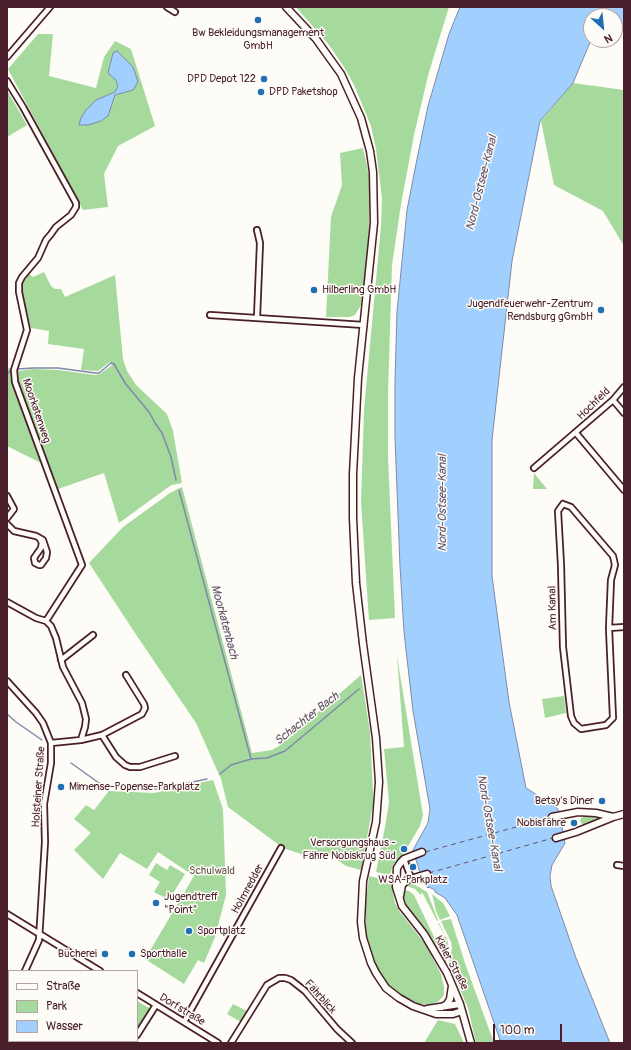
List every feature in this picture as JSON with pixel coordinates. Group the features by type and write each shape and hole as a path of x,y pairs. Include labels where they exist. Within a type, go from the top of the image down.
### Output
{"main road":[{"path":"286,7 316,39 341,74 358,109 366,133 373,172 375,197 374,223 358,378 353,448 353,518 356,577 360,625 375,730 379,782 376,822 363,881 361,922 363,938 371,963 381,980 386,988 399,998 423,1010 436,1014 453,1014 462,1011"},
{"path":"552,817 584,812 613,817"},
{"path":"556,838 624,814"},
{"path":"404,859 422,852"},
{"name":"Kieler Straße","path":"404,859 397,868 396,877 396,887 400,899 406,912 424,934 434,950 452,984 460,1004 471,1043"},
{"path":"400,899 402,885 407,880 427,874"},
{"path":"441,1008 447,1004 450,999 452,984"},
{"path":"423,1010 460,1004"}],"street":[{"path":"7,57 50,7"},
{"path":"167,7 175,12"},
{"name":"Moorkatenweg","path":"7,81 23,107 76,204 74,212 50,234 38,258 22,277 19,283 19,292 27,330 14,370 14,376 17,389 82,564 46,621"},
{"path":"257,230 260,244 257,318"},
{"path":"210,315 364,325"},
{"name":"Hochfeld","path":"534,468 613,400 624,387"},
{"path":"613,400 624,413"},
{"name":"Hochfeld","path":"576,433 624,490"},
{"path":"7,496 14,509 7,518"},
{"name":"Am Kanal","path":"563,504 571,507 613,556 615,565 611,580 609,628 614,718 606,725 581,729 574,723 571,716 563,647 558,511 563,504"},
{"path":"7,524 14,531 36,536 43,540 47,552 46,558 41,565 35,563 34,558 41,548 42,543 40,539"},
{"path":"7,602 36,618 46,621 51,626 67,676 85,711 85,727 81,740"},
{"path":"609,628 624,628"},
{"path":"61,660 93,635"},
{"path":"51,743 81,740 102,735 138,717 145,708 144,704 126,675"},
{"name":"Holsteiner Straße","path":"7,681 36,713 43,723 51,743 51,763 44,804 45,842 40,933 39,940 25,970"},
{"path":"102,735 116,757 125,765 130,767 140,767 175,756"},
{"name":"Holmredder","path":"184,1022 281,848"},
{"path":"404,859 411,878"},
{"path":"617,865 624,866"},
{"path":"7,914 98,970"},
{"name":"Fährblick","path":"231,1043 267,985 279,978 285,978 291,980 305,992 337,1029 352,1043"},
{"name":"Dorfstraße","path":"138,994 218,1043"},
{"path":"138,1033 156,1005"}],"green space":[{"path":"296,7 449,7 429,72 414,135 401,204 392,265 388,393 388,457 395,618 369,620 361,502 364,410 381,226 382,198 376,149 371,126 354,85 344,67 329,45"},
{"path":"38,34 53,34 49,76 96,88 104,57 115,41 131,49 155,126 118,146 104,174 108,207 83,210 8,69"},
{"path":"573,83 624,90 624,246 603,211 554,185 541,121"},
{"path":"7,90 27,125 7,137"},
{"path":"363,148 370,180 370,202 368,252 361,305 355,315 350,317 326,317 331,217 342,185 340,153"},
{"path":"44,272 51,286 55,289 61,289 65,297 115,275 123,359 127,371 136,385 167,414 173,431 182,483 172,485 167,488 119,523 104,473 58,489 18,382 18,371 33,369 58,370 95,375 100,374 112,365 110,362 98,371 81,370 84,349 48,344 49,331 31,328 21,290 22,284 29,274 33,277"},
{"path":"13,367 12,381 41,463 7,446 7,369"},
{"path":"534,473 547,489 533,489"},
{"path":"182,487 252,753 272,750 279,746 361,675 370,732 373,805 361,870 346,866 330,855 304,855 283,848 228,807 221,779 196,723 89,563 123,527 170,493"},
{"path":"397,656 423,815 420,826 407,848 404,846 401,851 404,853 393,865 390,875 376,872 389,802 384,749 404,747"},
{"path":"564,696 566,713 545,718 542,699"},
{"name":"Schulwald","path":"213,780 223,809 226,895 215,937 204,963 198,960 184,984 145,959 194,876 158,852 147,869 120,853 103,879 74,850 91,833 74,819 86,805 94,810 109,791 154,793"},
{"path":"586,816 602,819 585,826 580,820 582,817"},
{"path":"156,863 167,870 170,865 185,874 169,900 154,892 160,882 149,875"},
{"path":"369,876 391,881 395,903 400,912 426,945 441,974 444,995 438,1002 429,1005 420,1004 396,993 382,976 376,965 367,937 366,901"},
{"path":"410,882 427,892 438,920 437,921 422,892 421,895 415,889 407,886"},
{"path":"404,890 409,891 414,895 436,941 440,942 440,949 438,949 427,931 407,907 404,899"},
{"path":"432,894 443,903 450,916 440,920"},
{"path":"451,919 466,966 494,1043 476,1043 468,1008 449,963 452,948 451,942 441,921"},
{"path":"439,923 448,942 446,964 443,956 444,944 442,940 445,936"},
{"path":"138,1002 151,1009 138,1028"},
{"path":"233,1004 247,1011 241,1022 227,1014"},
{"path":"438,1020 455,1024 464,1043 424,1043"}],"water":[{"name":"Nord-Ostsee-Kanal","path":"460,7 624,7 623,30 623,8 583,8 583,48 588,48 573,83 540,121 512,261 492,440 492,576 509,702 526,788 556,807 559,811 565,843 552,865 550,876 551,886 576,958 610,1043 501,1043 457,915 445,898 435,892 435,890 429,887 428,888 423,883 413,850 428,823 430,809 413,711 404,632 395,438 397,312 407,210 428,106 449,34"},
{"path":"117,51 133,67 138,82 133,90 115,95 108,116 101,121 88,125 79,125 86,110 96,100 115,92 118,86 116,80 108,73 113,53"}],"waterway":[{"name":"Moorkatenbach","path":"18,369 58,368 99,373 111,363 114,364 125,383 149,412 162,433 171,457 176,480"},
{"name":"Moorkatenbach","path":"7,374 10,371"},
{"name":"Moorkatenbach","path":"179,490 251,759"},
{"name":"Schachter Bach","path":"220,774 231,765 251,759 267,758 285,751 359,689"},
{"name":"Schachter Bach","path":"7,714 42,740"},
{"name":"Schachter Bach","path":"71,763 99,783 108,786 159,789 207,779"}],"ferry route":[{"path":"425,852 549,818"},
{"path":"429,873 553,838"}],"place":[{"name":"Bw Bekleidungsmanagement GmbH","path":"258,20"},
{"name":"DPD Depot 122","path":"264,79"},
{"name":"DPD Paketshop","path":"261,92"},
{"name":"Hilberling GmbH","path":"314,290"},
{"name":"Jugendfeuerwehr-Zentrum Rendsburg gGmbH","path":"601,310"},
{"name":"Mimense-Popense-Parkplatz","path":"61,787"},
{"name":"Betsy's Diner","path":"602,801"},
{"name":"Nobisfähre","path":"574,823"},
{"name":"Versorgungshaus - Fähre Nobiskrug Süd","path":"404,849"},
{"name":"WSA-Parkplatz","path":"413,867"},
{"name":"Jugendtreff \"Point\"","path":"156,903"},
{"name":"Sportplatz","path":"189,931"},
{"name":"Bücherei","path":"105,954"},
{"name":"Sporthalle","path":"132,954"}]}
